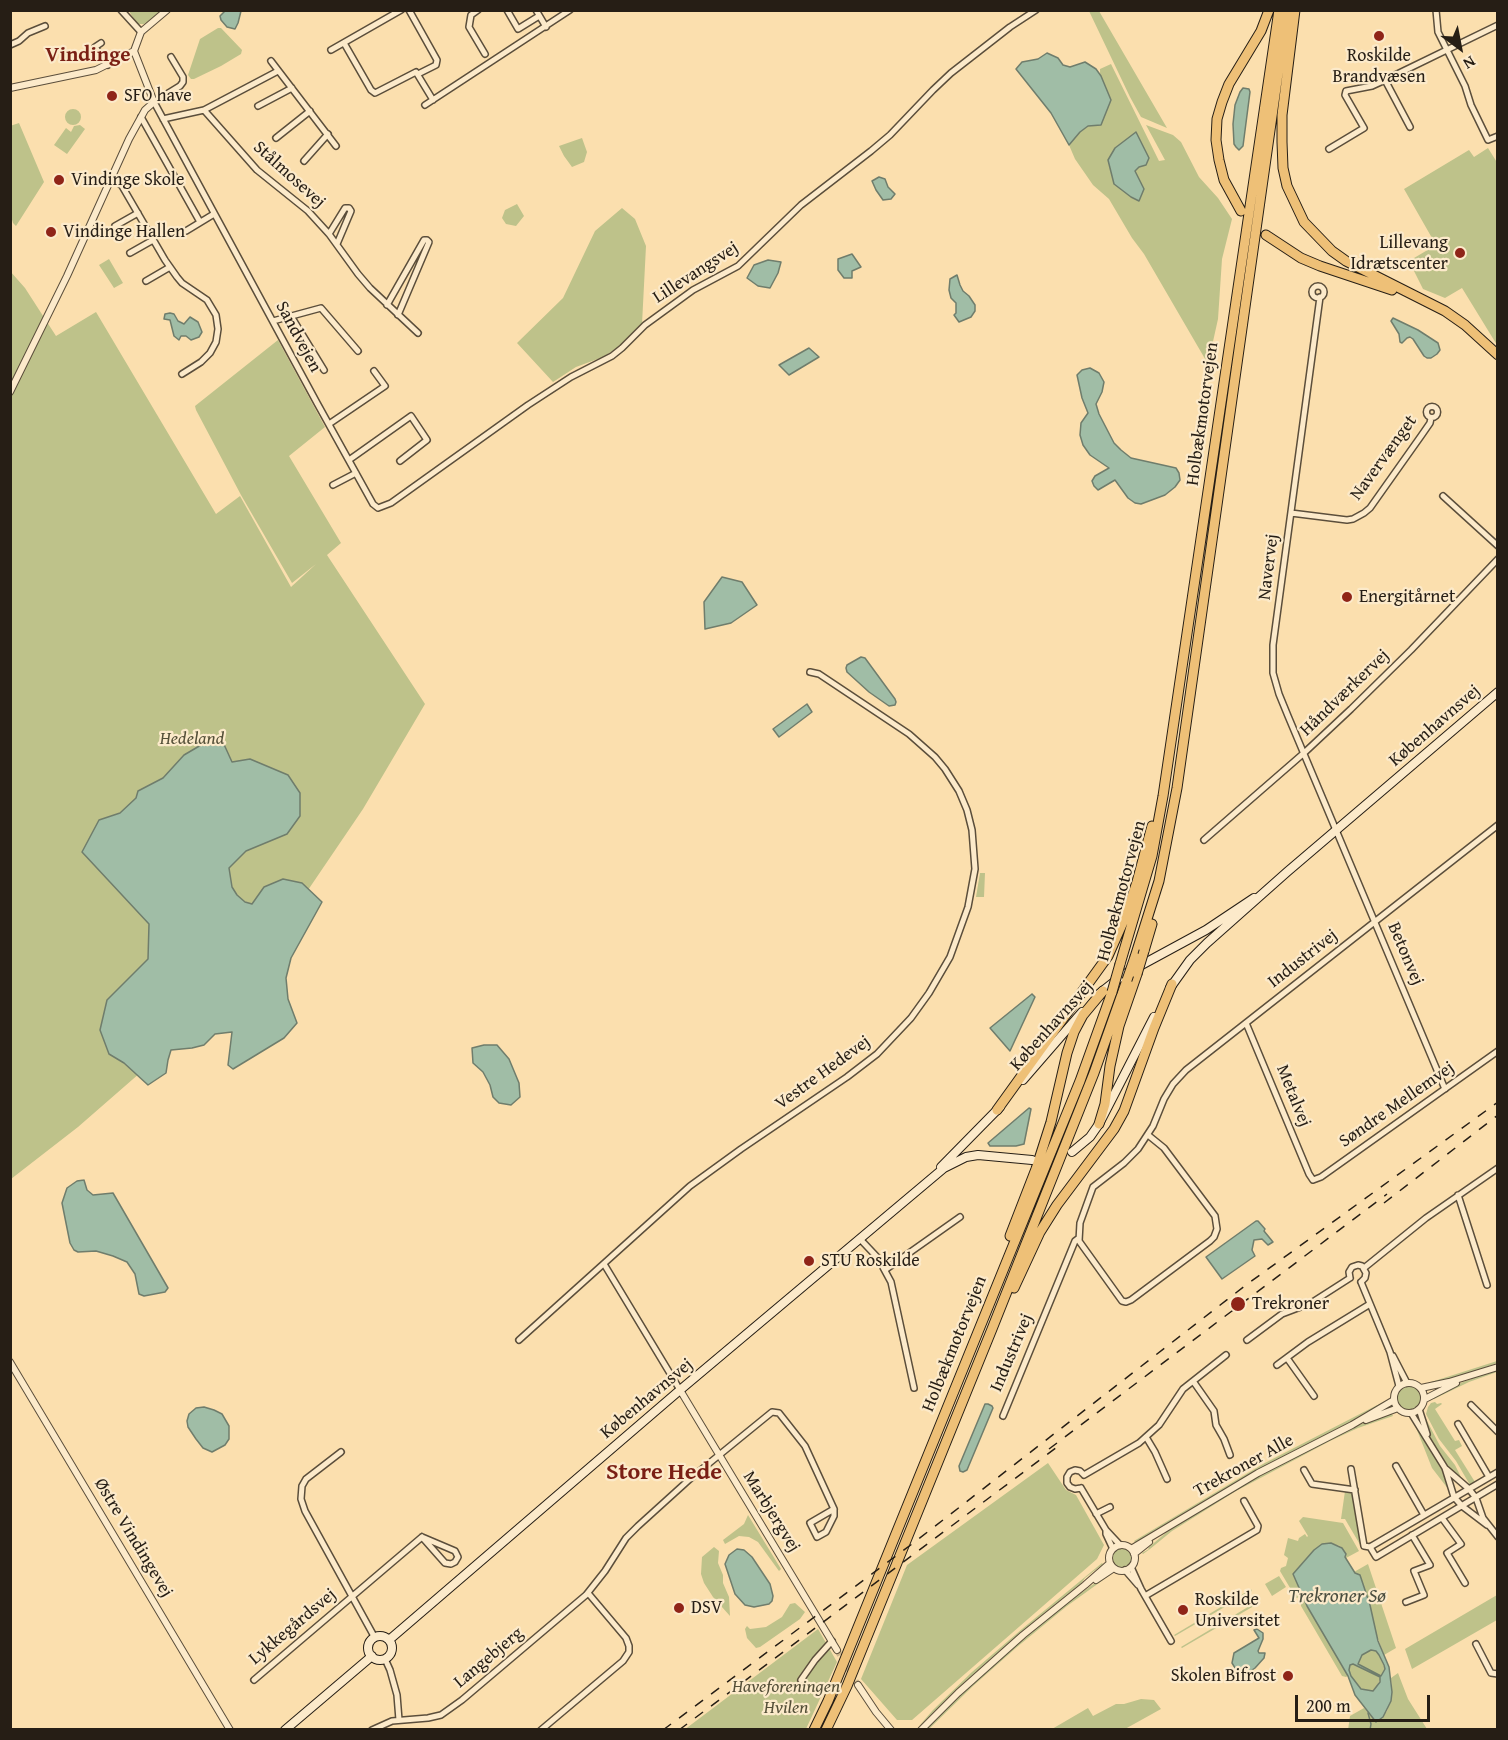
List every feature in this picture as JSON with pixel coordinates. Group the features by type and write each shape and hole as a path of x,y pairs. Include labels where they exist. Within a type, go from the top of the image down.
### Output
{"highway":[{"path":"1241,211 1231,196 1221,170 1216,140 1217,119 1229,84 1261,31 1269,10"},
{"name":"Holbækmotorvejen","path":"814,1730 828,1701 1080,1081 1107,991 1120,964 1152,856 1163,796 1279,10"},
{"name":"Holbækmotorvejen","path":"826,1730 847,1686 1094,1073 1159,881 1177,788 1287,10"},
{"path":"1295,10 1282,115 1283,168 1287,186 1304,222 1332,251 1346,261 1445,311 1465,325 1497,355"},
{"path":"1266,235 1301,258 1386,288 1425,306 1469,334 1497,362"},
{"path":"997,1110 1108,956 1124,920 1137,882 1154,817 1163,796"},
{"path":"1099,1124 1105,1104 1119,1026 1144,951 1169,852 1170,827"},
{"path":"992,1329 1009,1300 1040,1232 1057,1205 1114,1129 1124,1111 1172,984"},
{"path":"984,1316 995,1276 1036,1169 1051,1122 1074,1032 1083,1015 1107,991"}],"main road":[{"name":"Københavnsvej","path":"1072,1152 1090,1137 1099,1124 1172,984 1190,960 1282,877 1497,692"},
{"name":"Københavnsvej","path":"925,1183 997,1110 1087,1006 1123,975 1206,930 1282,877"},
{"name":"Københavnsvej","path":"389,1640 944,1167 972,1156 989,1155 1032,1160"},
{"path":"382,1637 389,1640 391,1653 385,1659 378,1660 369,1653 369,1644 375,1638 382,1637"},
{"path":"285,1730 372,1656"}],"street":[{"path":"121,10 141,32"},
{"path":"10,88 96,70 108,65 134,51 137,37 141,32 167,10"},
{"path":"331,50 401,10"},
{"path":"344,43 371,90 375,93 411,73 418,74 436,65 437,60 409,10"},
{"path":"478,10 471,15 468,27 485,54"},
{"path":"507,10 518,29 537,13 546,27"},
{"path":"425,105 570,10"},
{"name":"Lillevangsvej","path":"378,508 390,503 571,377 612,356 645,325 693,290 738,266 801,205 890,135 951,74 1010,27 1036,10"},
{"path":"1436,10 1437,27 1446,50 1464,82 1471,105 1488,140 1497,136"},
{"path":"1329,149 1364,128 1345,92 1374,85 1497,25"},
{"path":"10,45 28,33 45,26"},
{"path":"101,43 95,47 108,65"},
{"name":"Sandvejen","path":"134,51 154,102 373,504 378,508"},
{"path":"10,392 68,276 141,117 154,102 183,82 183,77 171,57"},
{"path":"271,61 336,146"},
{"path":"164,119 204,110 278,71"},
{"path":"418,74 433,100"},
{"path":"1385,80 1410,127"},
{"path":"258,106 292,88"},
{"path":"266,102 269,109"},
{"name":"Stålmosevej","path":"204,110 257,170 308,211 337,244 358,274 418,333"},
{"path":"276,138 310,111"},
{"path":"141,117 200,222"},
{"path":"282,133 286,139"},
{"path":"304,161 328,134"},
{"path":"309,155 314,160"},
{"path":"112,178 122,186 153,240 182,283 207,300 216,315 218,324 216,342 210,352 195,367 182,374"},
{"name":"Stålmosevej","path":"329,234 345,208 349,208 351,211 337,244"},
{"path":"115,226 138,213"},
{"path":"186,231 214,214"},
{"path":"130,253 153,240"},
{"path":"387,305 424,240 427,240 429,242 398,315"},
{"path":"146,281 170,267"},
{"name":"Navervej","path":"1320,297 1273,645 1273,662 1279,694 1337,830"},
{"path":"273,321 321,308 358,351"},
{"path":"291,315 324,370"},
{"path":"329,424 385,386 374,371"},
{"path":"349,460 411,416 428,440 400,461"},
{"name":"Navervænget","path":"1291,513 1347,519 1353,519 1364,513 1370,508 1421,436 1431,418"},
{"path":"333,485 356,473"},
{"path":"1443,496 1497,546"},
{"name":"Håndværkervej","path":"1204,840 1304,753 1411,650 1497,559"},
{"name":"Vestre Hedevej","path":"519,1340 708,1172 877,1054 895,1037 920,1006 950,957 968,907 975,869 972,830 959,791 935,757 909,734 819,674 810,672"},
{"name":"Industrivej","path":"1003,1416 1075,1241 1079,1238 1080,1223 1093,1187 1138,1149 1148,1135 1164,1099 1176,1081 1186,1070 1497,825"},
{"name":"Betonvej","path":"1337,830 1445,1089"},
{"name":"Metalvej","path":"1246,1023 1313,1180"},
{"name":"Søndre Mellemvej","path":"1313,1180 1321,1177 1497,1052"},
{"path":"1079,1238 1083,1248 1122,1301 1126,1302 1214,1237 1217,1229 1215,1216 1164,1148 1148,1135"},
{"path":"1364,1268 1425,1218 1497,1168"},
{"path":"1458,1195 1487,1285"},
{"path":"885,1270 960,1217"},
{"path":"861,1239 878,1258 894,1293 914,1388"},
{"path":"604,1264 680,1390"},
{"path":"1350,1278 1349,1272 1352,1267 1358,1265 1364,1268 1366,1276 1361,1282"},
{"path":"1350,1278 1361,1282"},
{"path":"1247,1340 1282,1314 1311,1303 1350,1278"},
{"path":"1361,1282 1390,1352 1407,1383"},
{"path":"1277,1365 1308,1342 1370,1304"},
{"path":"1390,1352 1399,1386"},
{"path":"1084,1475 1146,1437 1159,1425 1177,1397 1226,1355"},
{"path":"1287,1358 1314,1396"},
{"name":"Østre Vindingevej","path":"10,1362 230,1730"},
{"path":"1421,1388 1497,1367"},
{"path":"1425,1399 1421,1388 1416,1384 1407,1383 1399,1386 1395,1391 1394,1400 1398,1408 1412,1413 1419,1409 1425,1399 1472,1375"},
{"path":"1193,1381 1214,1411 1216,1425 1230,1455"},
{"name":"Marbjergvej","path":"680,1390 837,1650"},
{"name":"Trekroner Alle","path":"1133,1552 1153,1537 1257,1473 1352,1425 1394,1400"},
{"path":"1471,1405 1497,1432"},
{"name":"Trekroner Alle","path":"1352,1425 1398,1408"},
{"path":"1419,1409 1428,1439"},
{"name":"Langebjerg","path":"372,1730 379,1725 399,1720 432,1717 451,1709 588,1593 626,1538 638,1526 770,1413 775,1411 779,1413 798,1435 834,1509"},
{"path":"1412,1413 1445,1468 1454,1497 1487,1525 1497,1537"},
{"path":"1458,1424 1489,1477"},
{"path":"1146,1437 1167,1479"},
{"name":"Lykkegårdsvej","path":"341,1452 306,1479 302,1486 301,1499 305,1511 375,1638"},
{"path":"1396,1466 1424,1515"},
{"path":"1445,1468 1476,1498 1487,1525"},
{"path":"1351,1469 1365,1546 1370,1547 1376,1557 1497,1485"},
{"path":"1304,1470 1312,1484 1355,1490"},
{"path":"1080,1471 1084,1475 1085,1483 1081,1488 1075,1489 1067,1483 1070,1472 1080,1471"},
{"path":"1370,1547 1497,1472"},
{"path":"1081,1488 1106,1530 1120,1545 1126,1546 1133,1552 1135,1560 1128,1568"},
{"path":"1145,1596 1257,1530 1258,1526 1244,1501"},
{"path":"1096,1514 1110,1506"},
{"path":"834,1509 834,1516 826,1532 818,1537 810,1523 834,1509"},
{"path":"1442,1518 1461,1544 1447,1553 1465,1583"},
{"path":"1106,1530 1113,1549"},
{"path":"1406,1602 1424,1595 1414,1571 1430,1565 1412,1535"},
{"path":"422,1537 455,1551 458,1557 455,1562 445,1563 422,1537"},
{"name":"Lykkegårdsvej","path":"254,1680 422,1537"},
{"path":"1112,1565 1109,1556 1113,1549 1120,1545"},
{"path":"921,1730 958,1693 1023,1635 1112,1565 1128,1568 1171,1641"},
{"path":"542,1730 623,1660 629,1652 627,1641 588,1593"},
{"path":"801,1680 832,1641"},
{"path":"1476,1644 1491,1673 1497,1674"},
{"path":"385,1659 394,1682 399,1720"},
{"path":"858,1685 891,1730"}],"green space":[{"path":"129,11 162,11 144,24 137,24"},
{"path":"1089,11 1099,11 1167,128 1141,117"},
{"path":"221,28 242,50 241,54 191,79 188,75 200,39"},
{"path":"1111,64 1159,161 1165,160 1146,125 1173,135 1181,142 1199,177 1218,198 1232,219 1222,259 1218,319 1208,364 1144,254 1109,199 1093,185 1075,159 1069,145 1088,126 1101,125 1100,69"},
{"path":"73,109 81,117 73,125 65,117"},
{"path":"19,123 44,182 16,226 11,216 10,126"},
{"path":"80,125 85,129 67,154 54,145 66,128 71,132 74,126"},
{"path":"582,138 587,152 584,162 572,167 559,146"},
{"name":"Lillevang Idrætscenter","path":"1488,148 1498,164 1497,345 1462,288 1445,298 1423,289 1409,261 1436,245 1404,189 1469,150 1474,157"},
{"path":"517,204 524,216 516,226 506,224 502,218 505,210"},
{"path":"622,208 635,219 646,246 642,324 622,345 603,357 576,367 553,382 517,343 563,298 595,231"},
{"path":"109,259 123,283 114,288 99,265"},
{"name":"Hedeland","path":"10,271 25,288 56,336 96,312 216,514 240,496 291,587 316,564 292,583 241,495 195,406 278,340 325,427 289,456 341,543 327,555 425,704 363,809 306,893 156,1059 78,1127 11,1179"},
{"path":"980,873 985,873 984,897 976,897"},
{"path":"1497,1361 1497,1363 1456,1378 1429,1385 1428,1383"},
{"path":"1497,1370 1497,1372 1469,1382 1434,1399 1433,1396 1463,1382"},
{"path":"1409,1384 1418,1388 1422,1397 1418,1406 1409,1410 1400,1406 1396,1397 1400,1388"},
{"path":"1385,1401 1352,1422 1252,1473 1136,1544 1134,1541 1263,1464"},
{"path":"1431,1403 1442,1404 1435,1409 1455,1441 1459,1440 1462,1446 1455,1450 1475,1482 1470,1485 1456,1461 1439,1439 1426,1414"},
{"path":"1391,1412 1393,1416 1330,1441 1236,1491 1172,1531 1142,1553 1168,1531 1268,1471 1347,1430"},
{"path":"1424,1415 1440,1446 1461,1477 1447,1468 1441,1458 1429,1436 1422,1416"},
{"path":"1413,1420 1446,1476 1452,1494 1432,1468"},
{"path":"1048,1463 1066,1490 1076,1495 1104,1545 1097,1559 912,1720 897,1720 861,1679 907,1565"},
{"path":"1345,1491 1351,1491 1354,1495 1362,1548 1345,1519 1341,1519"},
{"path":"748,1515 781,1569 779,1571 758,1542 749,1537 739,1536 725,1544 723,1540 744,1524"},
{"path":"1303,1517 1343,1523 1359,1551 1346,1558 1340,1546 1325,1543 1312,1552 1293,1574 1307,1606 1348,1676 1346,1677 1342,1676 1301,1606 1300,1597 1296,1598 1280,1571 1286,1566 1288,1558 1284,1555 1288,1538 1298,1541 1305,1534 1308,1536 1299,1521"},
{"path":"714,1547 719,1551 718,1563 729,1597 730,1616 713,1597 701,1574 702,1557"},
{"path":"1122,1548 1129,1551 1132,1558 1129,1565 1122,1568 1115,1565 1112,1558 1115,1551"},
{"path":"1102,1563 1085,1578 1079,1587 1017,1636 919,1726 972,1672"},
{"path":"1368,1564 1396,1648 1384,1655 1354,1572"},
{"path":"1109,1573 1110,1575 1067,1606 1017,1647 926,1730 999,1659 1067,1603"},
{"path":"1279,1576 1286,1587 1272,1596 1265,1584"},
{"path":"1251,1589 1252,1591 1174,1635"},
{"path":"1497,1595 1497,1620 1412,1669 1405,1649"},
{"path":"1258,1601 1259,1603 1181,1647"},
{"path":"795,1603 805,1612 800,1619 756,1648 747,1638 745,1629 747,1626 750,1629 766,1627 782,1617 790,1604"},
{"name":"Haveforeningen Hvilen","path":"818,1629 837,1662 806,1729 684,1730"},
{"path":"1371,1650 1376,1651 1379,1655 1385,1669 1377,1686 1372,1691 1365,1692 1351,1676 1349,1670 1350,1665 1353,1664 1367,1670 1358,1664 1362,1655"},
{"path":"1398,1673 1408,1699 1427,1729 1348,1730 1350,1716 1364,1708 1376,1722 1387,1711 1392,1692 1391,1678"},
{"path":"1141,1699 1154,1700 1161,1709 1125,1729 1052,1729 1088,1708 1093,1716 1116,1704"}],"water":[{"path":"225,11 241,11 235,29 227,27 221,20 220,16"},
{"path":"1047,53 1058,58 1063,65 1070,67 1085,62 1096,69 1111,100 1101,125 1088,126 1069,145 1051,113 1016,69 1022,62 1038,59"},
{"path":"1243,88 1249,89 1250,92 1243,146 1239,150 1234,144 1233,124 1235,105"},
{"path":"1136,132 1149,158 1146,165 1135,171 1144,189 1139,201 1114,184 1108,160 1115,148"},
{"path":"879,177 885,179 888,187 895,194 891,199 883,200 876,190 872,181"},
{"path":"852,254 861,267 852,271 852,278 844,278 838,270 838,259"},
{"path":"768,260 781,262 770,288 758,286 747,278 754,265"},
{"path":"957,275 963,291 975,305 975,311 971,317 959,322 954,315 956,303 951,298 949,290 950,279"},
{"path":"170,313 184,324 190,317 198,322 202,332 199,337 191,340 186,336 181,336 179,340 174,336 170,320 164,319 165,314"},
{"path":"1393,318 1438,343 1440,350 1431,358 1427,358 1410,337 1400,342 1399,334 1391,321"},
{"path":"809,348 819,357 789,375 779,365"},
{"path":"1090,368 1099,373 1104,382 1096,404 1114,443 1131,458 1176,468 1179,473 1180,480 1165,495 1141,504 1128,498 1115,480 1098,490 1094,486 1092,481 1095,476 1109,468 1090,455 1080,435 1081,423 1088,413 1077,375 1082,370"},
{"path":"722,577 742,582 757,605 731,623 705,629 704,602"},
{"path":"861,657 865,658 895,699 895,705 889,706 847,672 847,665"},
{"path":"807,704 812,712 779,737 773,729"},
{"path":"213,738 222,740 232,762 250,759 288,775 300,793 300,816 287,834 246,851 229,868 232,887 237,895 245,902 252,904 264,887 283,879 302,883 322,902 291,958 286,978 288,999 297,1023 284,1038 233,1069 228,1065 232,1032 215,1034 204,1045 171,1050 166,1073 148,1085 124,1063 109,1054 100,1030 107,1000 148,959 149,924 82,852 99,820 120,813 136,798 138,791 163,778 184,755"},
{"path":"1032,994 1035,997 1010,1051 990,1028"},
{"path":"497,1045 509,1059 519,1083 520,1097 511,1105 499,1103 493,1097 483,1072 473,1063 472,1048"},
{"path":"1029,1108 1031,1109 1024,1144 990,1146 988,1143"},
{"path":"84,1180 87,1190 93,1195 113,1193 168,1288 165,1292 144,1296 139,1294 135,1274 127,1262 96,1251 78,1252 74,1250 70,1243 62,1203 67,1188 77,1181"},
{"path":"1256,1221 1265,1229 1264,1231 1273,1242 1268,1245 1262,1239 1254,1240 1252,1250 1255,1256 1222,1279 1206,1257"},
{"path":"985,1404 993,1408 967,1470 960,1471 959,1466"},
{"path":"204,1407 222,1414 229,1426 229,1439 225,1445 212,1452 203,1448 188,1427 189,1414 196,1408"},
{"name":"Trekroner Sø","path":"1331,1543 1342,1548 1355,1573 1360,1575 1378,1641 1389,1667 1391,1701 1383,1717 1376,1722 1355,1695 1348,1676 1307,1606 1293,1574 1322,1544","holes":["1371,1650 1376,1651 1384,1665 1385,1669 1381,1676 1358,1664 1362,1655","1353,1664 1380,1677 1380,1682 1373,1691 1361,1689 1351,1676 1349,1670 1350,1665"]},
{"path":"737,1549 744,1550 752,1557 770,1584 773,1596 769,1604 754,1607 745,1605 735,1594 725,1564 729,1555"},
{"path":"1257,1629 1263,1633 1258,1651 1265,1653 1264,1658 1249,1672 1237,1671 1232,1663 1234,1653 1259,1638 1254,1630"}],"waterway":[{"path":"1368,1713 1370,1730"}],"tunnel":[{"path":"837,1650 858,1685"}],"railway":[{"path":"663,1730 912,1544 1246,1285 1498,1102"},
{"path":"1384,1203 1498,1115"},
{"path":"1049,1449 1387,1194"},
{"path":"679,1730 1057,1447"}],"place":[{"name":"Roskilde Brandvæsen","path":"1379,36"},
{"name":"SFO have","path":"112,96"},
{"name":"Vindinge Skole","path":"59,180"},
{"name":"Vindinge Hallen","path":"51,232"},
{"name":"Lillevang Idrætscenter","path":"1460,253"},
{"name":"Energitårnet","path":"1347,597"},
{"name":"STU Roskilde","path":"809,1261"},
{"name":"Trekroner","path":"1238,1304"},
{"name":"DSV","path":"679,1608"},
{"name":"Roskilde Universitet","path":"1183,1610"},
{"name":"Skolen Bifrost","path":"1288,1676"}],"district":[{"name":"Vindinge","path":"88,56"},
{"name":"Store Hede","path":"664,1473"}]}
